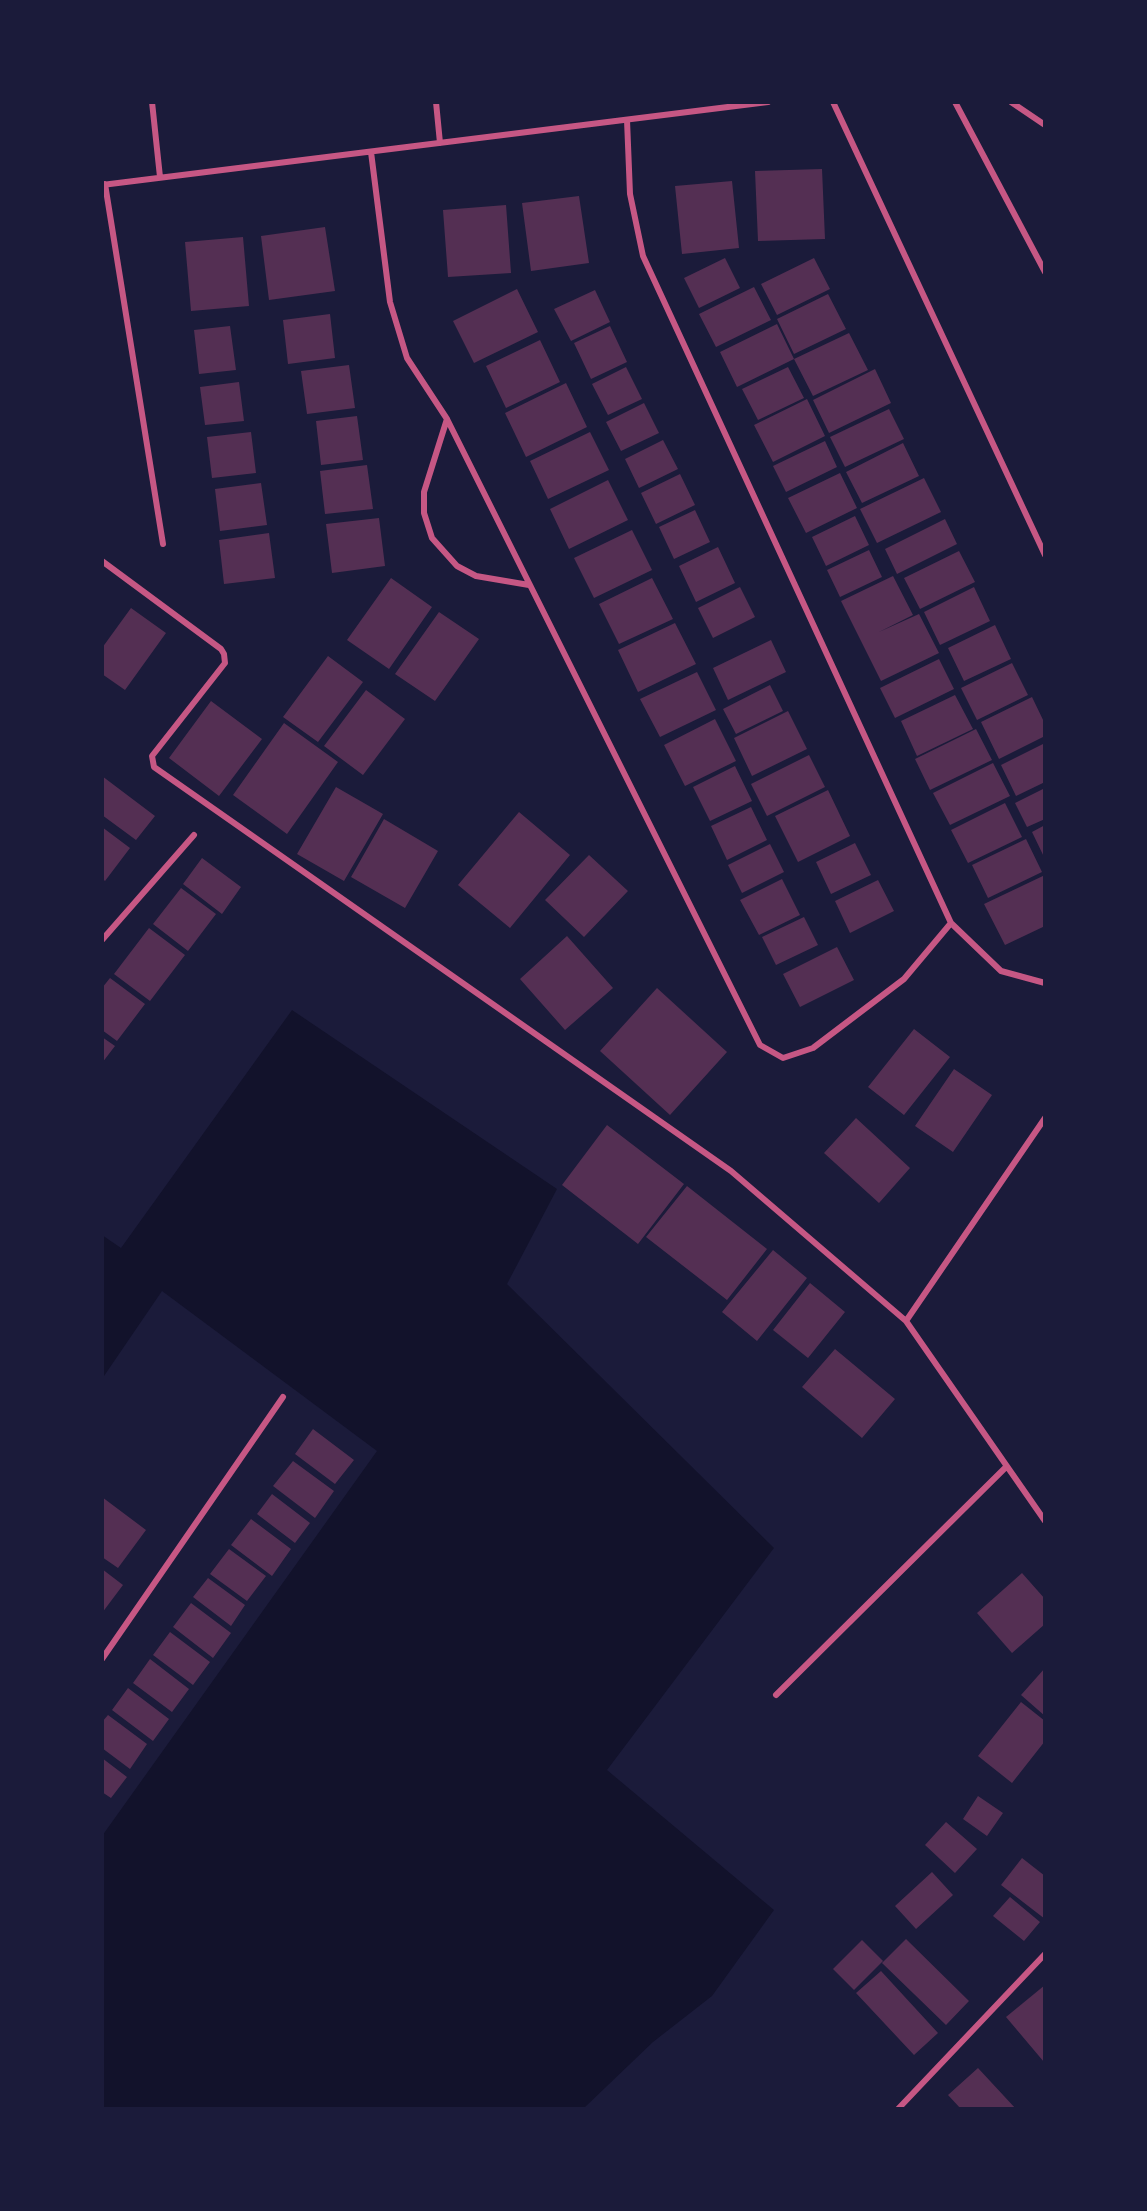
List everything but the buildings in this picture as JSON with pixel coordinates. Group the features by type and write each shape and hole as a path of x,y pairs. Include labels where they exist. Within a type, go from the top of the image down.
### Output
{"street":[{"path":"152,102 160,177"},
{"path":"435,102 440,143"},
{"path":"163,544 103,184 768,102"},
{"path":"833,102 1045,555"},
{"path":"955,102 1045,272"},
{"path":"1011,102 1045,125"},
{"path":"627,120 630,194 643,256 951,923 1001,971 1045,983"},
{"path":"371,152 390,302 407,358 447,419 760,1045 783,1058 813,1048 904,979 951,923"},
{"path":"447,419 424,492 424,513 432,538 457,566 476,576 529,585"},
{"path":"102,561 225,654 225,663 152,756 154,768 731,1171 906,1321 1045,1521"},
{"path":"102,940 194,835"},
{"path":"906,1321 1045,1118"},
{"path":"102,1659 283,1397"},
{"path":"776,1695 1006,1467"},
{"path":"898,2109 1045,1954"}],"shaded area":[{"path":"292,1010 557,1189 507,1284 774,1548 607,1770 774,1910 712,1996 653,2042 583,2109 102,2109 102,1836 377,1451 162,1291 102,1379 102,1235 121,1248"}]}
